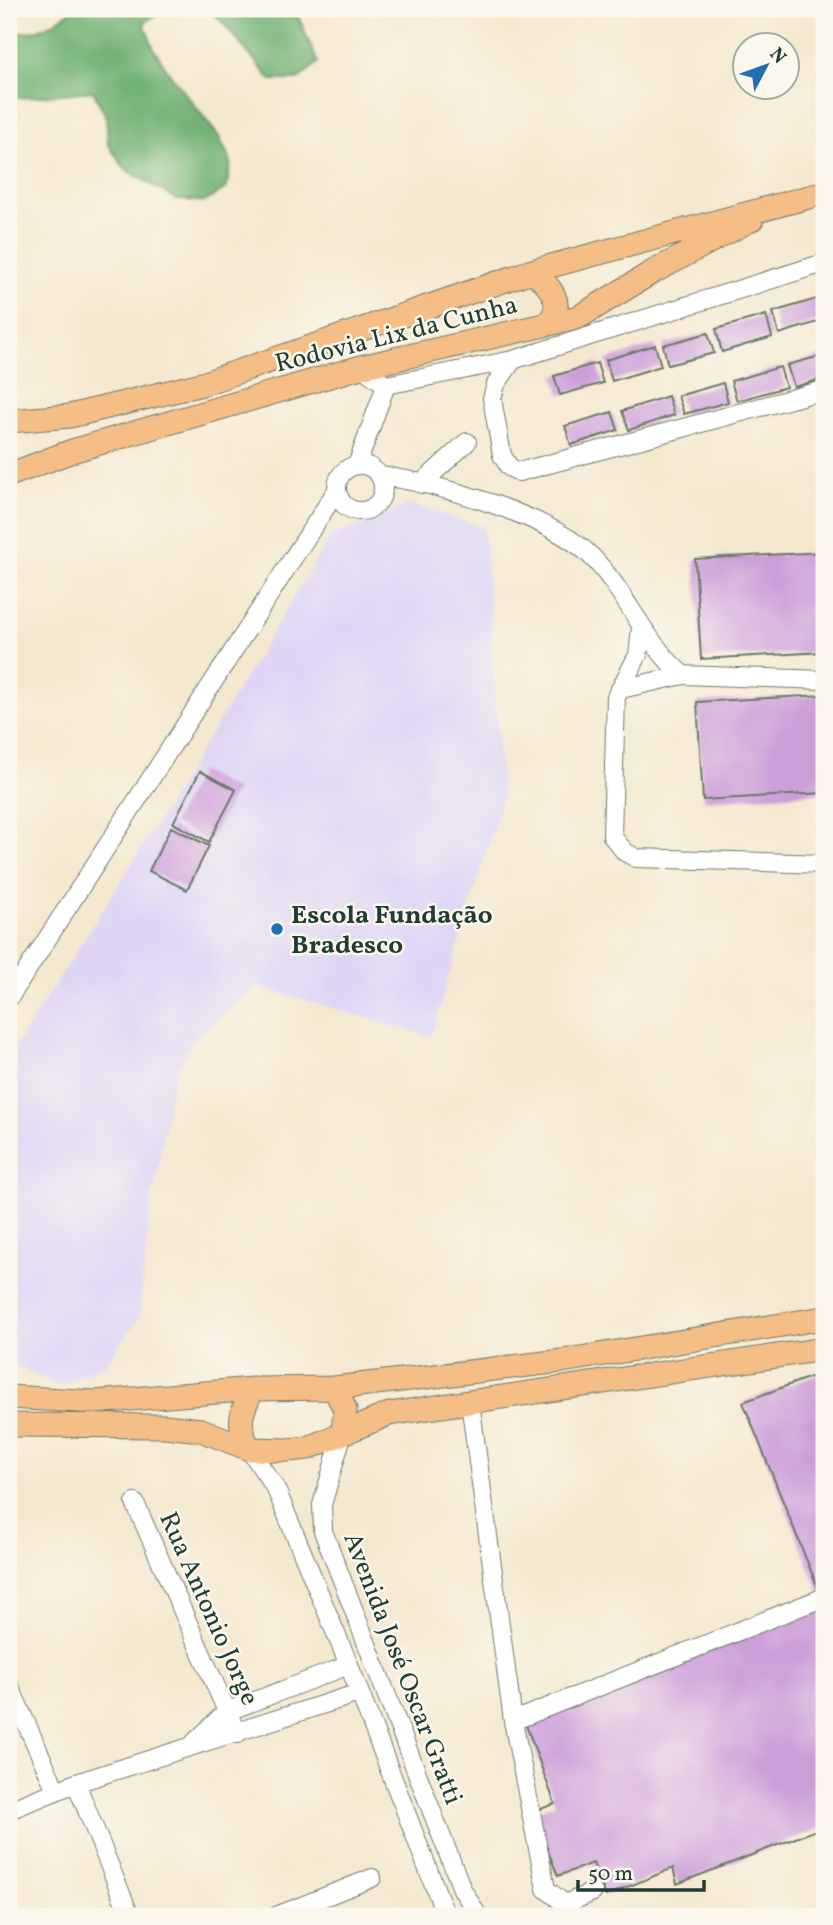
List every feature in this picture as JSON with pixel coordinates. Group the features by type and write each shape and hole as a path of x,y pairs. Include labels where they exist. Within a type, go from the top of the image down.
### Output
{"main road":[{"name":"Rodovia Lix da Cunha","path":"9,421 70,416 202,384 532,271 824,193"},
{"name":"Rodovia Lix da Cunha","path":"9,475 72,451 361,367 579,317 651,273 779,204"},
{"path":"532,271 551,287 555,296 555,313 547,324"},
{"path":"9,1397 95,1402 253,1389 334,1388 562,1361 824,1318"},
{"path":"9,1425 165,1426 201,1430 249,1449 308,1448 389,1415 824,1349"},
{"path":"334,1388 345,1409 343,1432"},
{"path":"249,1449 242,1434 240,1416 253,1389"}],"street":[{"path":"361,367 386,385 513,360 824,263"},
{"path":"429,376 447,347"},
{"path":"513,360 496,384 492,399 502,456 509,467 519,472 824,390"},
{"path":"356,465 386,385"},
{"path":"421,484 467,442"},
{"path":"9,998 337,490 341,475 356,465 365,465 380,476 421,484 507,510 567,538 592,556 641,628 683,675"},
{"path":"337,490 344,504 352,509 368,510 380,500 383,483 380,476"},
{"path":"641,628 638,655 616,697 612,836 625,852 636,858 824,864"},
{"path":"621,689 683,675 824,680"},
{"path":"470,1402 513,1721 546,1889 565,1904 593,1892"},
{"name":"Avenida José Oscar Gratti","path":"343,1432 322,1505 323,1531 463,1889 478,1916"},
{"name":"Avenida José Oscar Gratti","path":"249,1449 276,1489 349,1665 446,1916"},
{"name":"Rua Antonio Jorge","path":"135,1503 237,1734"},
{"path":"513,1721 822,1598"},
{"path":"192,1746 226,1712 349,1665"},
{"path":"9,1685 56,1790"},
{"path":"9,1810 76,1783 359,1693"},
{"path":"76,1783 130,1916"},
{"path":"276,1916 372,1878"}],"shaded area":[{"name":"Escola Fundação Bradesco","path":"410,504 484,527 502,799 431,1037 257,986 194,1038 173,1078 149,1218 139,1319 105,1364 60,1386 9,1362 9,1056 127,872 330,537"}],"green space":[{"path":"73,9 165,9 144,23 154,49 168,71 219,137 231,162 227,187 205,202 176,199 125,169 108,144 106,116 93,91 9,99 9,32 36,31"},
{"path":"202,9 295,9 318,63 297,80 271,80 218,17"}],"building":[{"path":"820,298 824,320 779,334 773,312"},
{"path":"766,315 772,337 722,352 716,329"},
{"path":"708,333 714,353 668,365 663,345"},
{"path":"655,345 661,366 612,381 606,360"},
{"path":"824,355 824,378 794,387 787,365"},
{"path":"597,363 603,383 560,395 554,376"},
{"path":"780,367 786,387 737,401 731,381"},
{"path":"723,383 728,402 684,414 678,396"},
{"path":"668,396 674,415 629,430 622,411"},
{"path":"612,412 618,430 571,445 565,426"},
{"path":"824,552 824,652 701,659 695,559"},
{"path":"824,695 824,793 703,800 697,702"},
{"path":"200,771 236,790 209,842 173,823"},
{"path":"171,827 209,846 187,890 149,871"},
{"path":"824,1372 824,1827 677,1884 673,1868 606,1896 593,1863 558,1876 532,1812 555,1804 526,1725 823,1601 743,1402"}],"place":[{"name":"Escola Fundação Bradesco","path":"277,929"}]}
